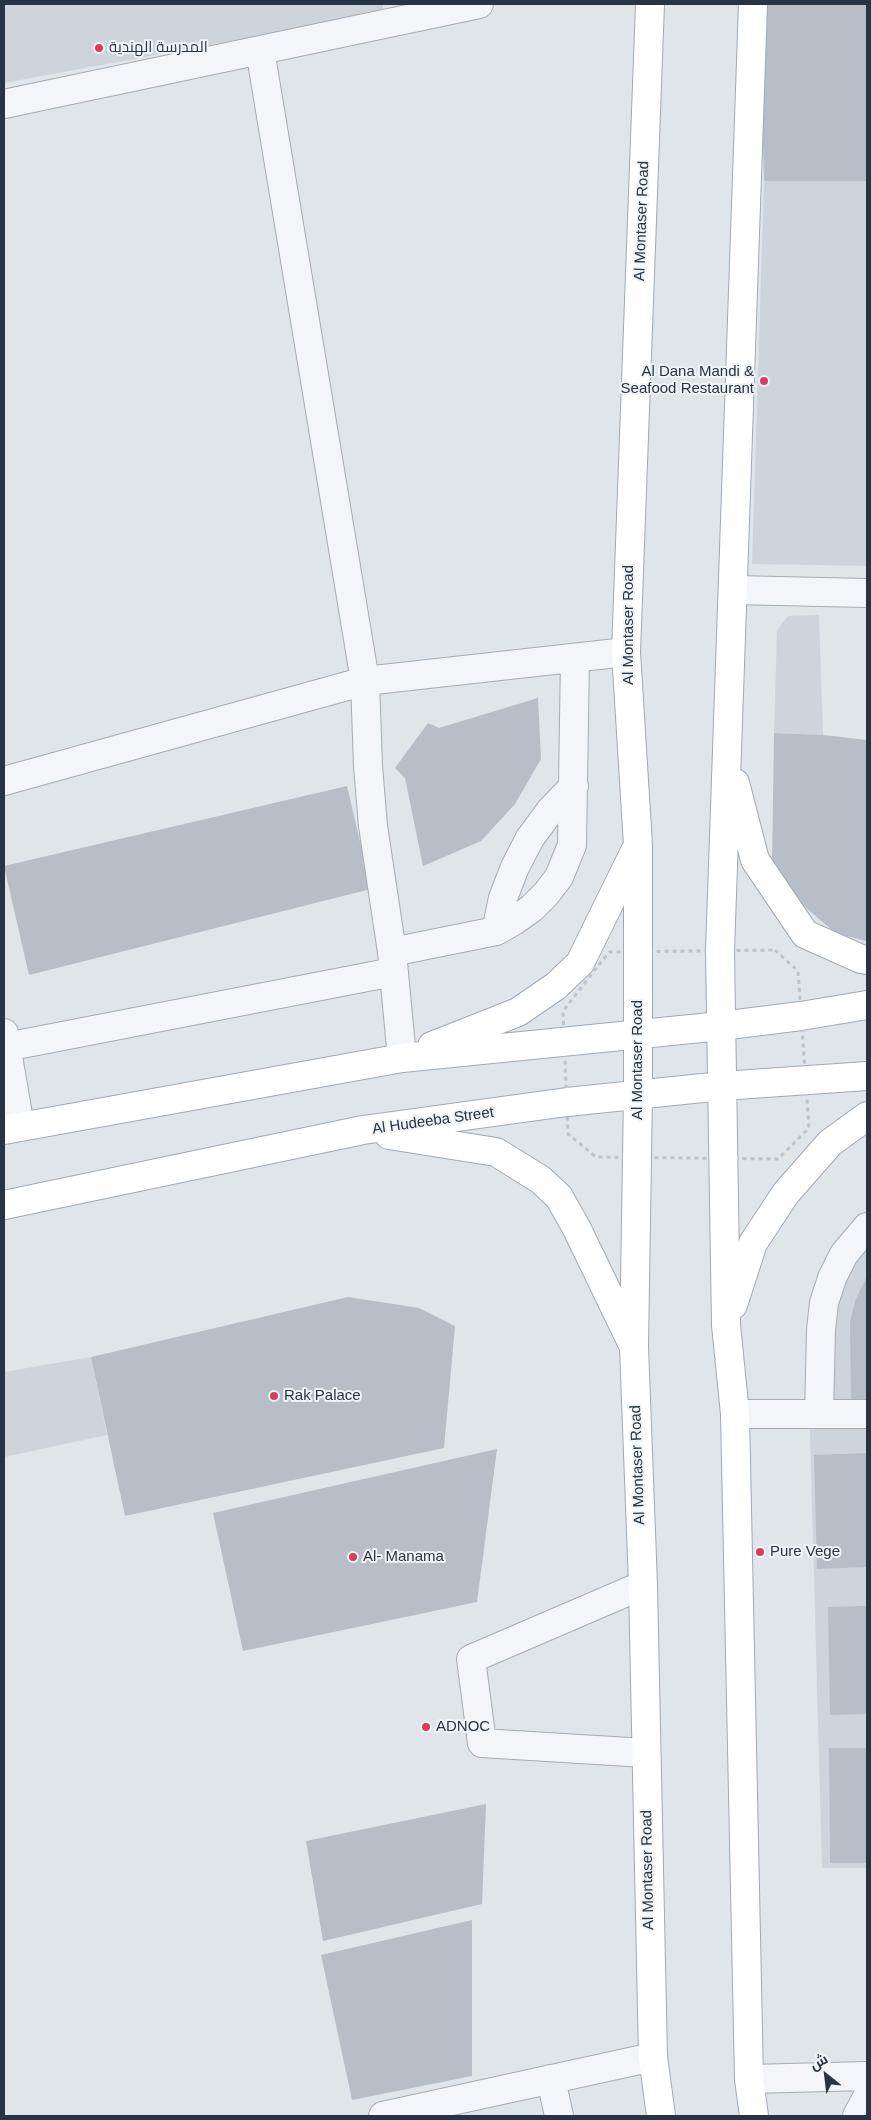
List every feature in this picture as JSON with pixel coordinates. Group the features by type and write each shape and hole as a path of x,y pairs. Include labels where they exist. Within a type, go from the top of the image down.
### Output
{"main road":[{"name":"Al Montaser Road","path":"650,4 626,652 638,845 638,1094 634,1347 643,1585 645,1753 653,2057 661,2116"},
{"path":"753,4 720,950 726,1325 735,1414 748,2079 754,2116"},
{"path":"728,754 755,860 805,934 867,960"},
{"path":"402,1058 518,1012 556,986 580,963 638,845"},
{"path":"12,1128 402,1058 721,1026 867,1005"},
{"name":"Al Hudeeba Street","path":"4,1205 363,1130 638,1094 867,1076"},
{"path":"726,1325 753,1242 786,1193 830,1142 867,1116"},
{"path":"363,1130 496,1152 541,1180 559,1198 564,1206 634,1347"}],"street":[{"path":"4,104 479,4"},
{"path":"260,50 364,681 373,826 392,962 402,1058"},
{"path":"734,590 867,593"},
{"path":"4,781 364,681 626,652"},
{"path":"12,1128 5,1040 392,962 496,931 532,908 559,877 572,845 576,658"},
{"path":"496,931 503,898 515,867 530,838 550,811 574,786"},
{"path":"819,1414 821,1330 824,1303 832,1278 844,1254 867,1227"},
{"path":"735,1414 867,1414"},
{"path":"643,1585 471,1659 482,1743 645,1753"},
{"path":"382,2116 653,2057"},
{"path":"748,2079 867,2076"},
{"path":"551,2079 559,2116"},
{"path":"857,2116 867,2097"}],"shaded area":[{"name":"المدرسة الهندية","path":"4,4 383,4 383,13 4,83"},
{"path":"764,181 867,181 867,566 752,564"},
{"path":"819,615 823,735 774,733 777,630 788,616"},
{"path":"867,1230 867,1868 822,1868 809,1395 820,1319"},
{"path":"91,1357 107,1435 4,1457 4,1372"}],"building":[{"path":"759,4 867,4 867,181 764,181"},
{"path":"538,698 541,759 515,804 481,841 423,866 405,778 395,768 428,723 439,728"},
{"path":"774,733 823,735 867,740 866,941 836,933 820,920 786,890 772,864"},
{"path":"347,786 371,889 29,975 4,866"},
{"path":"867,1276 867,1400 851,1400 850,1322 855,1301"},
{"name":"Rak Palace","path":"348,1297 419,1308 455,1326 444,1448 125,1516 91,1357"},
{"name":"Al- Manama","path":"497,1449 477,1602 243,1651 213,1513"},
{"path":"867,1453 867,1567 817,1569 814,1455"},
{"path":"867,1606 867,1714 830,1715 828,1607"},
{"path":"829,1748 867,1748 867,1863 830,1863"},
{"path":"486,1804 482,1904 323,1941 306,1841"},
{"path":"472,1920 472,2076 352,2100 321,1955"}],"place":[{"name":"المدرسة الهندية","path":"99,48"},
{"name":"Al Dana Mandi & Seafood Restaurant","path":"764,381"},
{"name":"Rak Palace","path":"274,1396"},
{"name":"Pure Vege","path":"760,1552"},
{"name":"Al- Manama","path":"353,1557"},
{"name":"ADNOC","path":"426,1727"}]}
